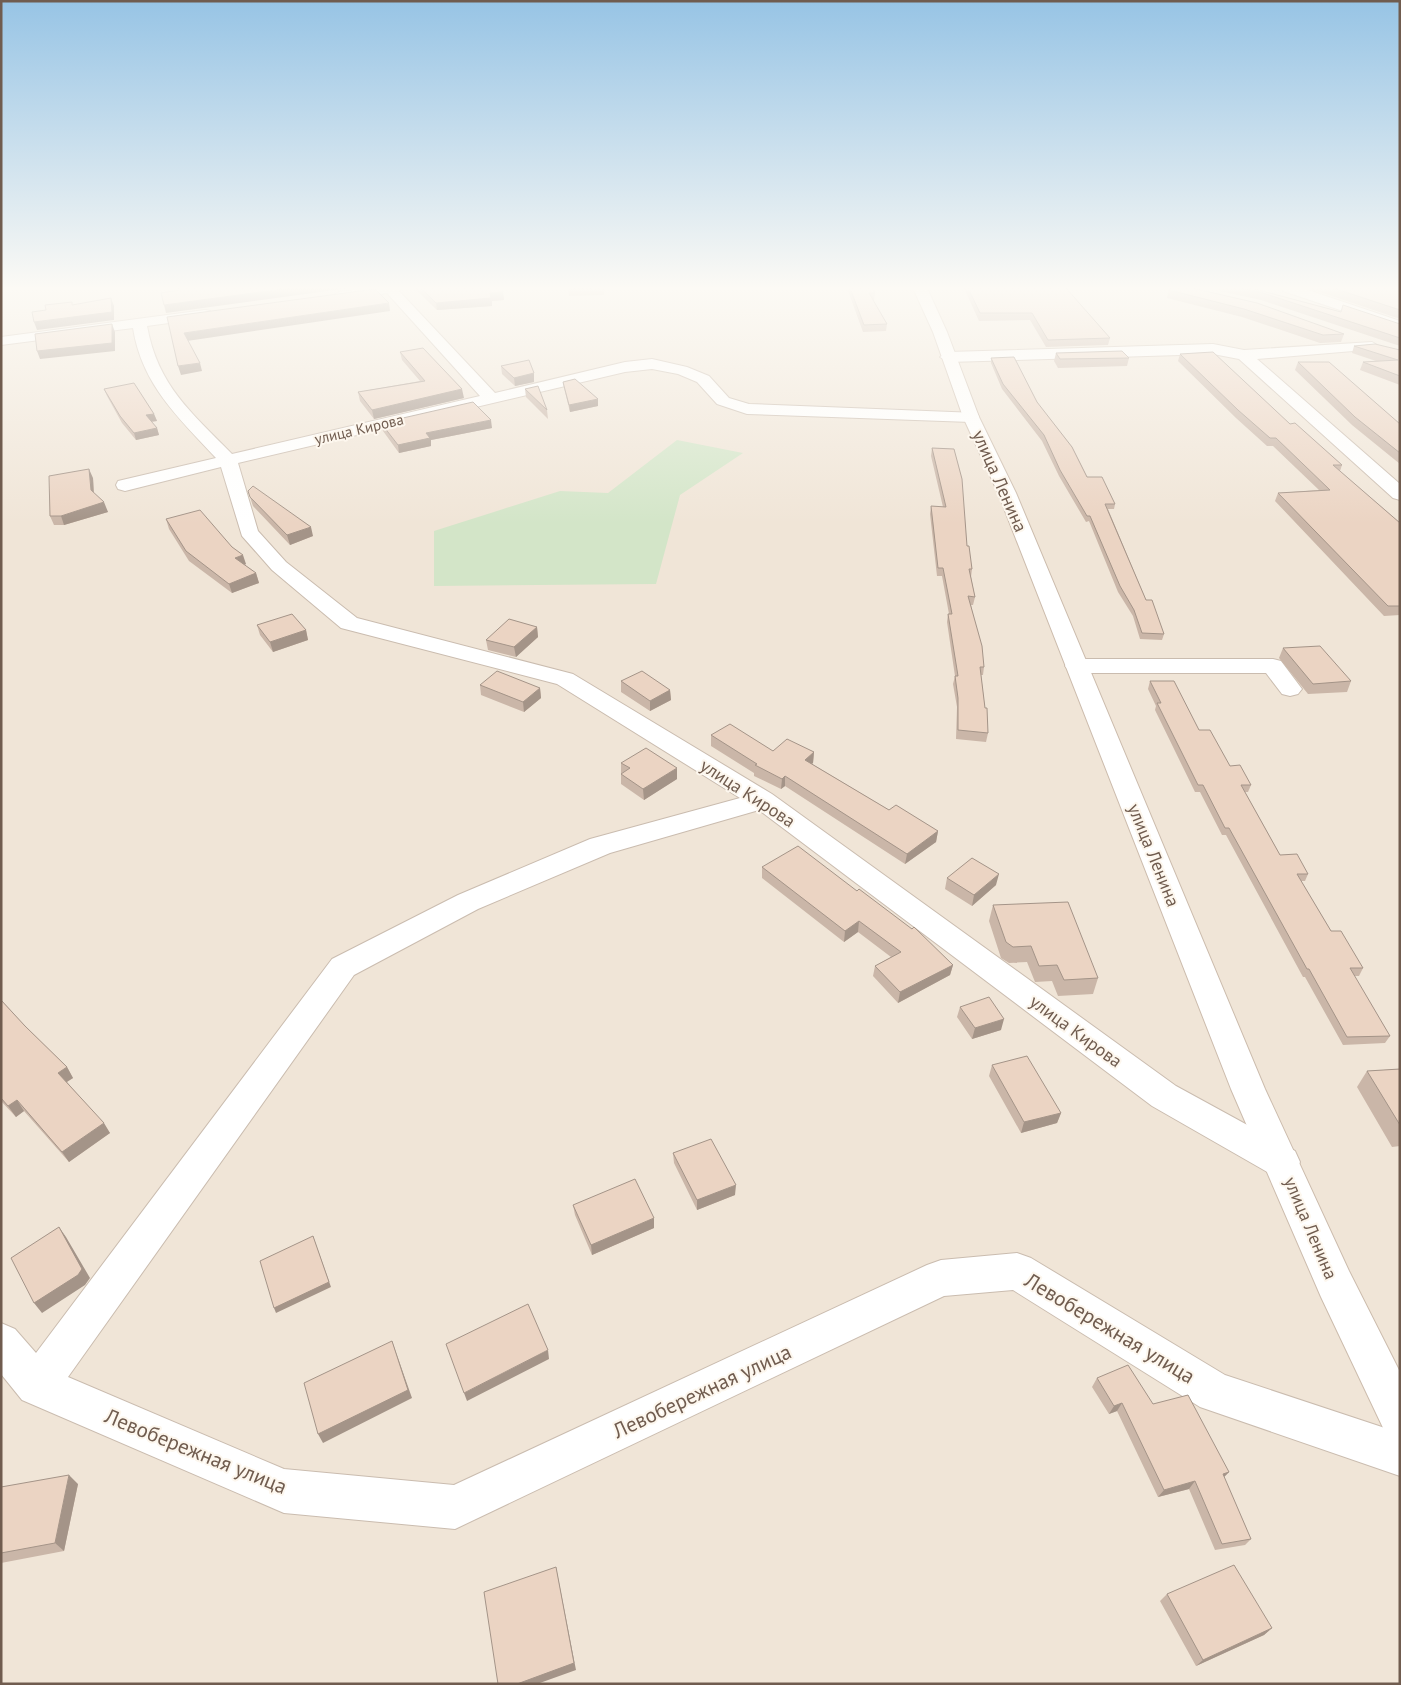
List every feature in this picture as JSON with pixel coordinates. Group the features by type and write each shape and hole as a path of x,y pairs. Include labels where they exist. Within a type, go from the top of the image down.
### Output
{"street":[{"name":"улица Кирова","path":"151,367 156,377 180,409 228,460 249,532 279,566 348,623 565,679 763,800 1164,1096 1282,1162"},
{"path":"462,367 490,397"},
{"name":"улица Кирова","path":"125,485 622,367"},
{"name":"улица Кирова","path":"665,367 682,370 703,380 723,401 747,409 972,417"},
{"name":"улица Ленина","path":"952,367 972,417 1007,493 1248,1089 1335,1284 1400,1417"},
{"path":"1257,367 1400,494"},
{"path":"1077,666 1273,666 1290,689"},
{"path":"37,1385 343,967 468,902 600,846 763,800"},
{"name":"Левобережная улица","path":"1,1343 37,1385 284,1491 454,1507 941,1278 1017,1271 1215,1392 1400,1455"}],"shaded area":[{"path":"1,367 1400,367 1400,1684 1,1684"}],"green space":[{"path":"677,440 743,453 680,495 656,584 434,586 434,531 560,491 608,493"}],"building":[{"path":"413,367 441,367 462,389 372,410 358,392 425,381"},
{"path":"502,367 532,367 534,373 514,378"},
{"path":"995,367 1019,367 1037,402 1072,447 1087,477 1102,477 1115,504 1105,504 1146,600 1152,600 1164,634 1142,633 1134,610 1120,586 1090,516 1087,516 1060,470 1044,435 1003,384"},
{"path":"1193,367 1229,367 1290,424 1295,423 1342,465 1333,465 1400,523 1400,606 1388,606 1278,493 1330,490 1276,438 1270,438"},
{"path":"1303,367 1334,367 1400,424 1400,453 1355,417"},
{"path":"1375,367 1400,367 1400,376"},
{"path":"575,379 598,399 569,405 563,382"},
{"path":"134,383 154,414 146,415 157,428 134,433 120,416 104,389"},
{"path":"538,386 547,410 525,389"},
{"path":"473,402 491,420 426,433 430,438 398,445 381,423"},
{"path":"932,448 954,449 962,479 967,546 969,546 972,569 969,569 975,597 968,596 982,646 984,667 980,667 985,708 987,708 988,733 958,730 958,698 955,676 958,676 948,614 952,614 943,568 938,568 931,506 946,507"},
{"path":"89,469 91,490 104,502 61,516 50,516 49,476"},
{"path":"253,486 311,527 287,535 250,497 248,491"},
{"path":"200,510 232,547 243,555 235,558 256,573 229,584 186,551 166,519"},
{"path":"292,614 306,630 270,642 257,625"},
{"path":"509,619 537,627 514,647 486,640"},
{"path":"1320,646 1351,681 1313,684 1283,648"},
{"path":"497,671 540,688 523,702 480,685"},
{"path":"642,671 670,690 650,701 621,681"},
{"path":"1150,681 1174,681 1199,730 1210,730 1230,766 1240,765 1251,785 1241,785 1280,855 1297,854 1308,874 1297,874 1331,931 1341,931 1363,968 1350,968 1390,1036 1347,1037 1229,828 1225,828 1203,785 1198,785 1157,703 1161,703"},
{"path":"730,724 773,751 787,739 814,752 805,760 889,810 896,805 938,831 907,854 785,776 782,779 755,765 757,764 711,735"},
{"path":"646,748 677,768 643,789 621,774 630,768 621,763"},
{"path":"798,846 857,891 859,889 912,929 914,927 953,965 900,992 875,966 901,952 859,921 845,931 762,867"},
{"path":"972,858 999,874 974,895 947,878"},
{"path":"1068,902 1098,978 1064,980 1057,965 1039,966 1031,946 1013,947 1006,942 993,905"},
{"path":"989,997 1004,1019 975,1028 960,1007"},
{"path":"1,1000 67,1067 58,1073 104,1123 62,1152 17,1100 8,1106 1,1098"},
{"path":"1027,1056 1061,1113 1024,1122 992,1065"},
{"path":"1400,1069 1400,1125 1367,1071"},
{"path":"711,1139 736,1185 697,1200 673,1153"},
{"path":"635,1179 654,1218 591,1245 573,1205"},
{"path":"59,1227 82,1269 78,1275 34,1303 11,1258"},
{"path":"313,1236 329,1282 274,1308 260,1261"},
{"path":"528,1304 548,1350 464,1393 446,1344"},
{"path":"392,1341 408,1390 318,1434 304,1383"},
{"path":"1128,1365 1153,1404 1188,1395 1229,1472 1223,1474 1251,1539 1222,1544 1195,1481 1164,1490 1122,1403 1114,1406 1097,1378"},
{"path":"69,1475 55,1543 1,1553 1,1487"},
{"path":"1234,1565 1272,1628 1203,1660 1167,1594"},
{"path":"556,1567 574,1663 517,1684 498,1684 484,1592"}]}
